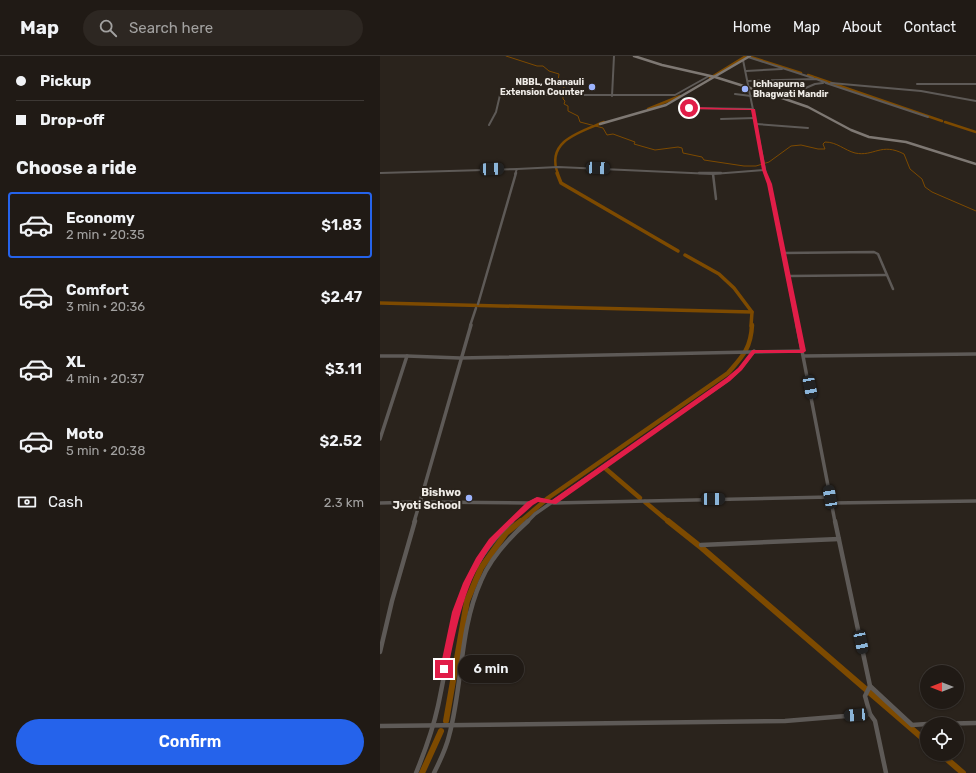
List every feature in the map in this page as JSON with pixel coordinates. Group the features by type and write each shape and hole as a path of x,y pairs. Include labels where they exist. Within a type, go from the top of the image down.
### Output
{"main road":[{"path":"634,56 662,65 713,76 782,98 808,107 851,130 869,137 906,142 976,164"},
{"path":"600,124 666,106 713,76 749,57"}],"street":[{"path":"612,96 614,56"},
{"path":"749,57 928,117"},
{"path":"743,60 750,88 764,168 769,184 788,276 830,497 869,688 865,696 870,714 875,721 886,773"},
{"path":"746,71 785,69"},
{"path":"489,125 495,115 499,96 675,96 713,76"},
{"path":"748,81 816,79"},
{"path":"782,98 815,84 828,83 826,82"},
{"path":"831,83 921,91 976,101"},
{"path":"917,84 976,84"},
{"path":"735,94 751,96"},
{"path":"689,108 753,109"},
{"path":"721,119 755,118"},
{"path":"756,124 808,128"},
{"path":"380,174 556,167 713,174 764,168"},
{"path":"380,652 392,601 460,358 477,306 516,169"},
{"path":"713,174 716,199"},
{"path":"783,253 874,252 878,254 893,289"},
{"path":"788,276 887,276"},
{"path":"434,773 445,749 452,725 466,637 474,602 482,580 495,557 516,531 535,514 554,503 728,380 740,369 752,351"},
{"path":"380,356 460,358 752,351 803,353 976,354"},
{"path":"380,439 407,356"},
{"path":"416,773 433,727 456,612 466,583 478,560 491,541 530,503 537,499 554,503 830,497"},
{"path":"832,503 976,500"},
{"path":"380,503 530,503"},
{"path":"701,545 839,538"},
{"path":"869,688 912,725 920,724"},
{"path":"380,726 433,727 452,725 718,723 870,714"},
{"path":"964,723 976,723"}],"waterway":[{"path":"506,56 537,66 543,66 549,71 559,74 558,81 563,83 564,88 560,92 563,95 563,99 565,101 564,104 568,106 568,111 578,116 580,122 603,128 607,135 613,134 635,142 634,144 655,150 678,147 682,148 683,153 702,157 704,160 744,166 756,166 769,162 791,146 801,145 825,149 823,144 825,142 833,143 851,152 862,154 889,149 904,154 910,169 922,179 925,187 932,192 976,211"},
{"path":"710,78 746,56"},
{"path":"751,57 801,73"},
{"path":"808,75 942,121"},
{"path":"648,109 680,96"},
{"path":"558,174 555,163 556,153 567,139 575,134 604,122"},
{"path":"945,122 976,132"},
{"path":"557,173 561,183 678,251"},
{"path":"685,255 719,274 734,288 752,312"},
{"path":"380,303 752,312"},
{"path":"751,326 752,312"},
{"path":"520,522 548,498 728,373 738,362 748,346 752,325"},
{"path":"606,469 640,498"},
{"path":"645,502 669,522"},
{"path":"446,721 467,601 481,568 506,533 521,521"},
{"path":"668,521 702,548 920,736"},
{"path":"422,773 441,731"},
{"path":"949,761 963,773"}],"place":[{"name":"NBBL, Chanauli Extension Counter","path":"592,87"},
{"name":"Ichhapurna Bhagwati Mandir","path":"745,89"},
{"name":"Bishwo Jyoti School","path":"469,498"}],"route":[{"path":"444,669 456,612 466,583 478,560 491,541 530,503 537,499 542,499 554,503 728,380 740,369 754,351 803,351 769,184 764,170 753,109 689,108"}]}
